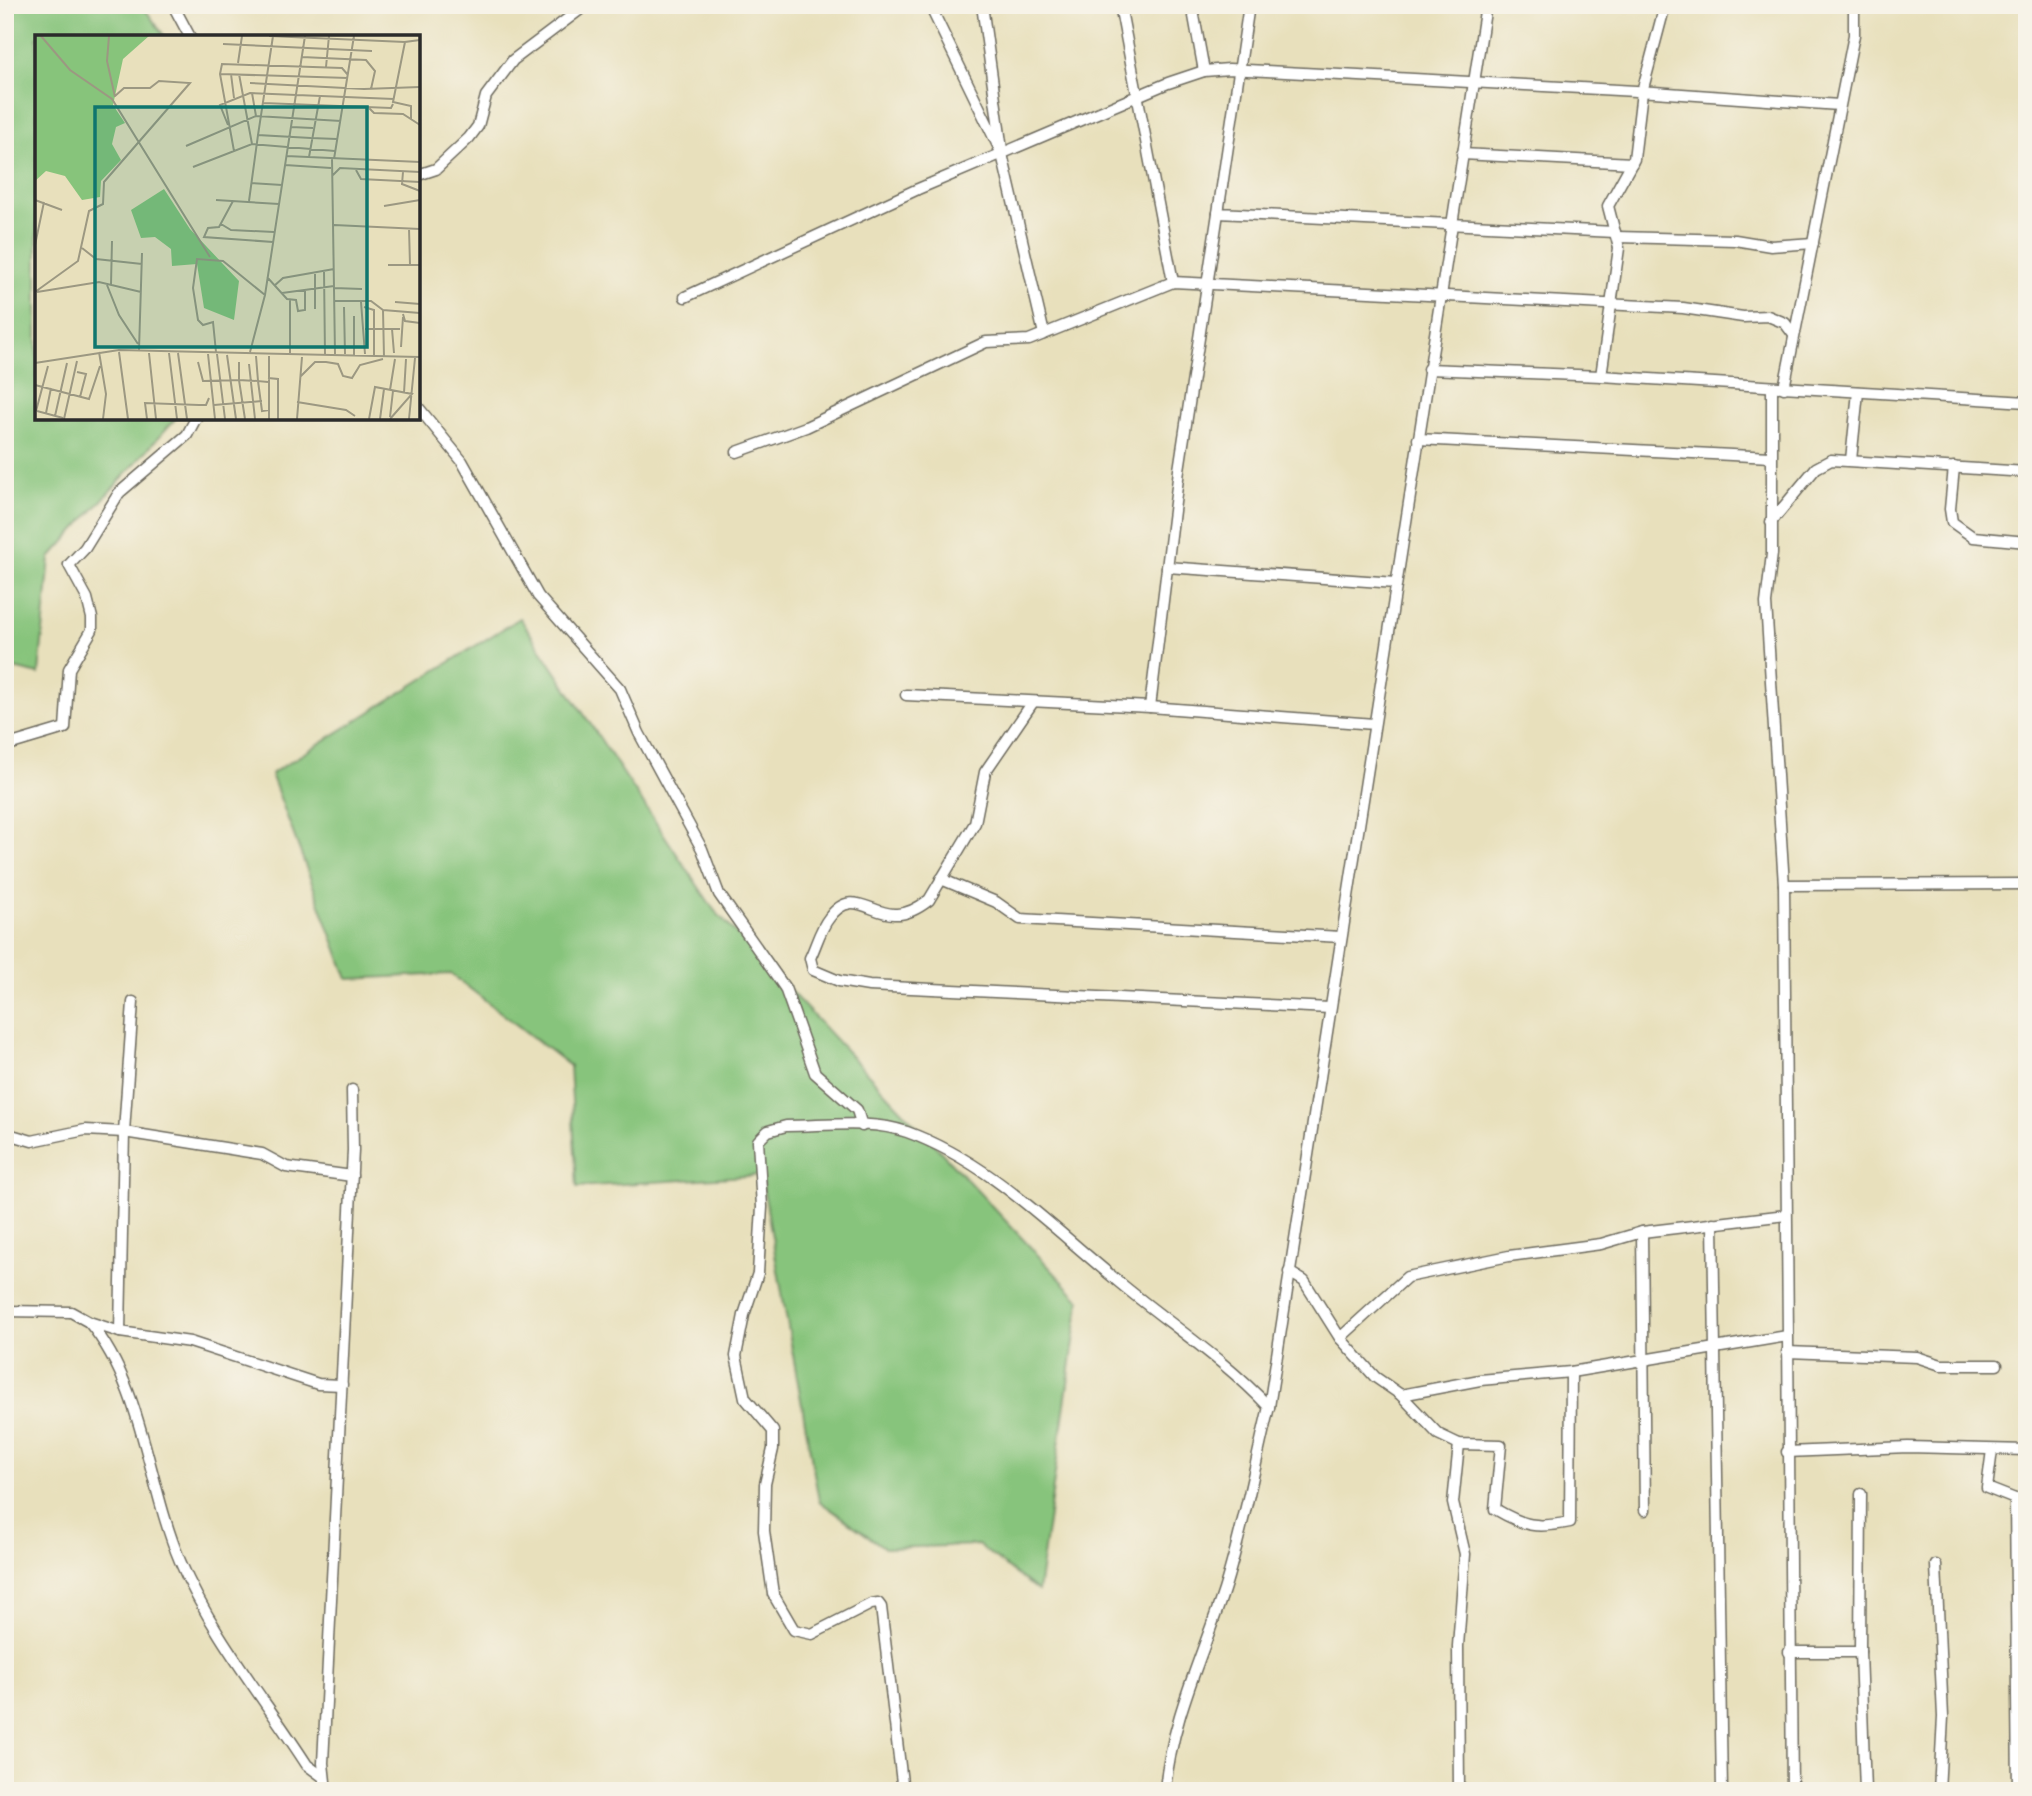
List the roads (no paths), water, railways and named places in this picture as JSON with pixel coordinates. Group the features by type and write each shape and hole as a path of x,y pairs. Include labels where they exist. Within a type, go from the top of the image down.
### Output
{"street":[{"path":"173,5 190,35"},
{"path":"420,174 436,169 469,138 478,126 486,96 513,60 586,5"},
{"path":"933,5 933,12 1002,154"},
{"path":"982,5 995,85 1002,154 1044,334"},
{"path":"1120,5 1173,282"},
{"path":"1192,5 1204,71"},
{"path":"1150,707 1195,360 1209,285 1249,5"},
{"path":"1165,1791 1173,1740 1200,1652 1224,1588 1269,1407 1486,5"},
{"path":"1601,376 1619,248 1608,206 1632,163 1642,92 1665,5"},
{"path":"1792,1791 1788,1652 1791,1526 1787,1452 1784,885 1767,625 1772,522 1771,457 1778,387 1794,335 1854,35 1854,5"},
{"path":"2006,5 2027,6"},
{"path":"685,297 1002,154 1204,71 1238,70 1839,105"},
{"path":"1462,153 1632,163"},
{"path":"1218,213 1735,240 1763,245 1812,243"},
{"path":"737,452 806,427 986,342 1029,340 1173,282 1684,308 1743,317 1768,316 1785,323 1794,335"},
{"path":"1429,369 1601,376 2027,402"},
{"path":"1851,460 1858,392"},
{"path":"420,410 461,461 538,596 620,689 639,733 702,849 719,894 785,988 815,1073 857,1110 862,1126"},
{"path":"5,746 65,728 69,669 92,630 87,598 69,565 70,560 85,548 119,493 187,435 194,420"},
{"path":"1418,439 1771,457"},
{"path":"1772,522 1816,468 1831,460 2027,472"},
{"path":"1954,467 1950,509 1952,522 1973,537 2027,542"},
{"path":"1167,567 1396,583"},
{"path":"906,695 1150,707 1374,724"},
{"path":"1033,702 985,772 975,823 929,900 921,907 892,915 864,903 854,903 834,913 810,958 813,970 839,981 869,986 1330,1008"},
{"path":"941,879 996,902 1020,919 1341,937"},
{"path":"1784,885 2027,884"},
{"path":"120,1332 124,1132 133,1002"},
{"path":"326,1791 322,1776 352,1175 352,1090"},
{"path":"903,1791 881,1607 878,1603 871,1604 811,1634 794,1630 773,1594 764,1531 765,1484 773,1449 773,1431 744,1398 736,1356 744,1315 758,1273 762,1207 758,1141 774,1127 862,1126 905,1132 958,1156 1011,1191 1116,1280 1214,1354 1269,1407"},
{"path":"5,1133 32,1141 86,1130 124,1132 262,1154 286,1167 303,1171 352,1175"},
{"path":"1340,1338 1407,1277 1509,1256 1601,1244 1642,1231 1786,1215"},
{"path":"1713,1223 1722,1791"},
{"path":"1642,1231 1645,1510"},
{"path":"1289,1272 1304,1281 1340,1338 1375,1377 1401,1395 1438,1434 1459,1444 1501,1445 1495,1509 1522,1525 1549,1526 1570,1521 1571,1372"},
{"path":"5,1311 71,1312 89,1322 120,1332 190,1342 318,1384 342,1385"},
{"path":"89,1322 116,1363 130,1399 180,1560 197,1594 307,1765 322,1776"},
{"path":"1401,1395 1480,1380 1571,1372 1787,1336"},
{"path":"1787,1352 1917,1357 1941,1365 1997,1365"},
{"path":"1459,1444 1459,1471 1453,1503 1465,1554 1458,1647 1459,1791"},
{"path":"1787,1452 1908,1447 2027,1450"},
{"path":"1992,1450 1987,1488 2027,1502"},
{"path":"1861,1494 1860,1652 1865,1791"},
{"path":"2015,1499 2022,1659 2018,1791"},
{"path":"1936,1565 1943,1717 1939,1791"},
{"path":"1788,1652 1860,1652"}]}
